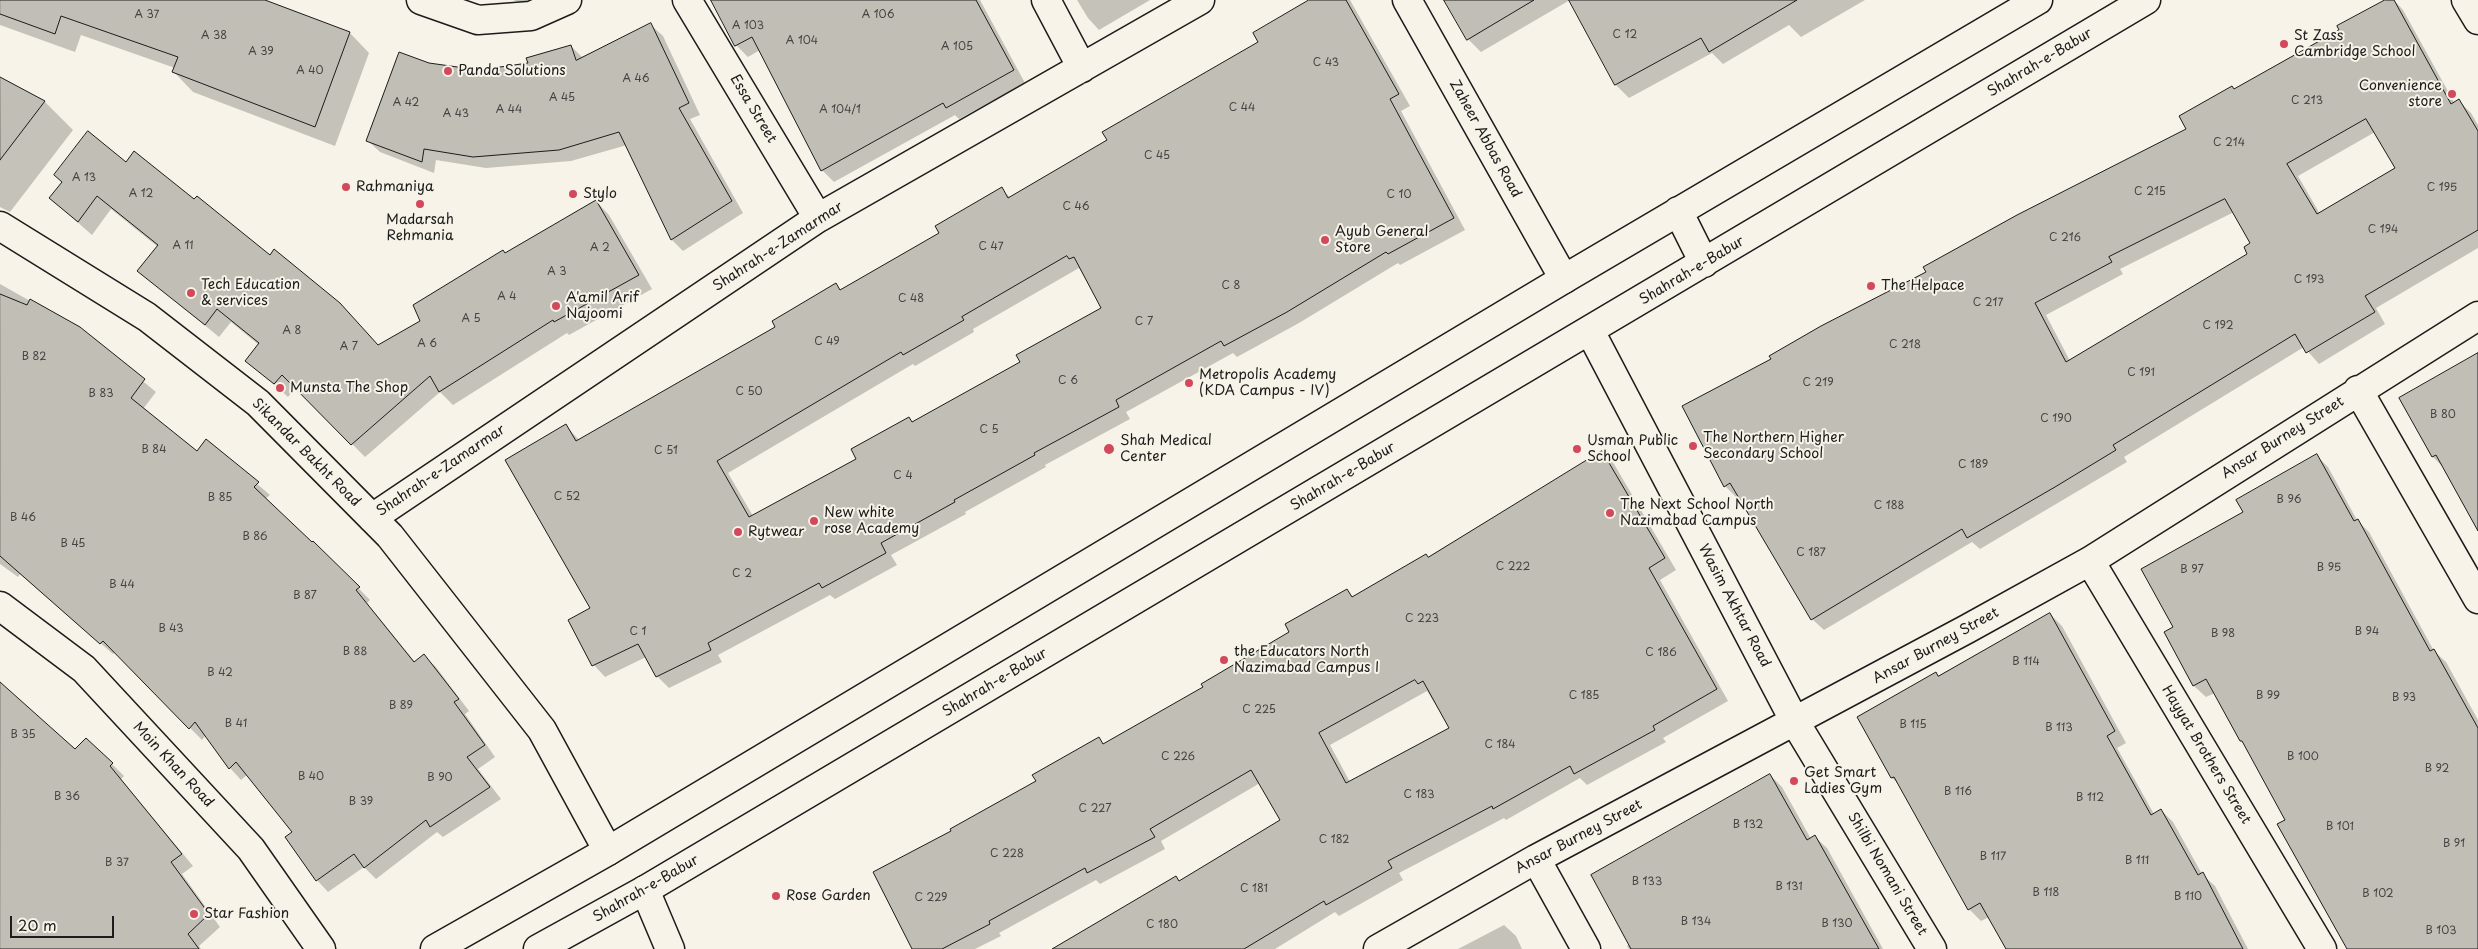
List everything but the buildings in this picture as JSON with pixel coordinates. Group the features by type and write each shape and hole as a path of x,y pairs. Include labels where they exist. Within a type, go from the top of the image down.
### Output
{"street":[{"path":"421,0 478,20 531,16 567,0"},
{"name":"Essa Street","path":"687,0 818,218"},
{"path":"1046,0 1082,68"},
{"name":"Shahrah-e-Zamarmar","path":"372,518 818,218 1200,0"},
{"name":"Zaheer Abbas Road","path":"1407,0 1564,278"},
{"path":"435,949 608,851 1564,278 2038,0"},
{"name":"Shahrah-e-Babur","path":"538,949 645,890 2146,0"},
{"path":"2466,0 2478,20"},
{"path":"1678,211 1704,263"},
{"name":"Sikandar Bakht Road","path":"0,226 147,317 258,403 390,536 542,730 608,851"},
{"name":"Ansar Burney Street","path":"1378,949 1536,860 1795,722 2090,561 2478,316"},
{"name":"Wasim Akhtar Road","path":"1590,331 1795,722"},
{"path":"2358,390 2478,599"},
{"name":"Hayyat Brothers Street","path":"2090,561 2322,949"},
{"name":"Moin Khan Road","path":"0,606 84,669 251,849 321,949"},
{"name":"Shilbi Nomani Street","path":"1795,722 1932,949"},
{"path":"1536,860 1586,949"},
{"path":"645,890 670,949"}],"place":[{"name":"St Zass Cambridge School","path":"2284,44"},
{"name":"Panda Solutions","path":"448,71"},
{"name":"Convenience store","path":"2452,94"},
{"name":"Rahmaniya","path":"346,187"},
{"name":"Stylo","path":"573,194"},
{"name":"Madarsah Rehmania","path":"420,204"},
{"name":"Ayub General Store","path":"1325,240"},
{"name":"The Helpace","path":"1871,286"},
{"name":"Tech Education & services","path":"191,293"},
{"name":"A'amil Arif Najoomi","path":"556,306"},
{"name":"Metropolis Academy (KDA Campus - IV)","path":"1189,383"},
{"name":"Munsta The Shop","path":"280,388"},
{"name":"The Northern Higher Secondary School","path":"1693,446"},
{"name":"Shah Medical Center","path":"1109,449"},
{"name":"Usman Public School","path":"1577,449"},
{"name":"The Next School North Nazimabad Campus","path":"1610,513"},
{"name":"New white rose Academy","path":"814,521"},
{"name":"Rytwear","path":"738,532"},
{"name":"the Educators North Nazimabad Campus I","path":"1224,660"},
{"name":"Get Smart Ladies Gym","path":"1794,781"},
{"name":"Rose Garden","path":"776,896"},
{"name":"Star Fashion","path":"194,914"}]}
